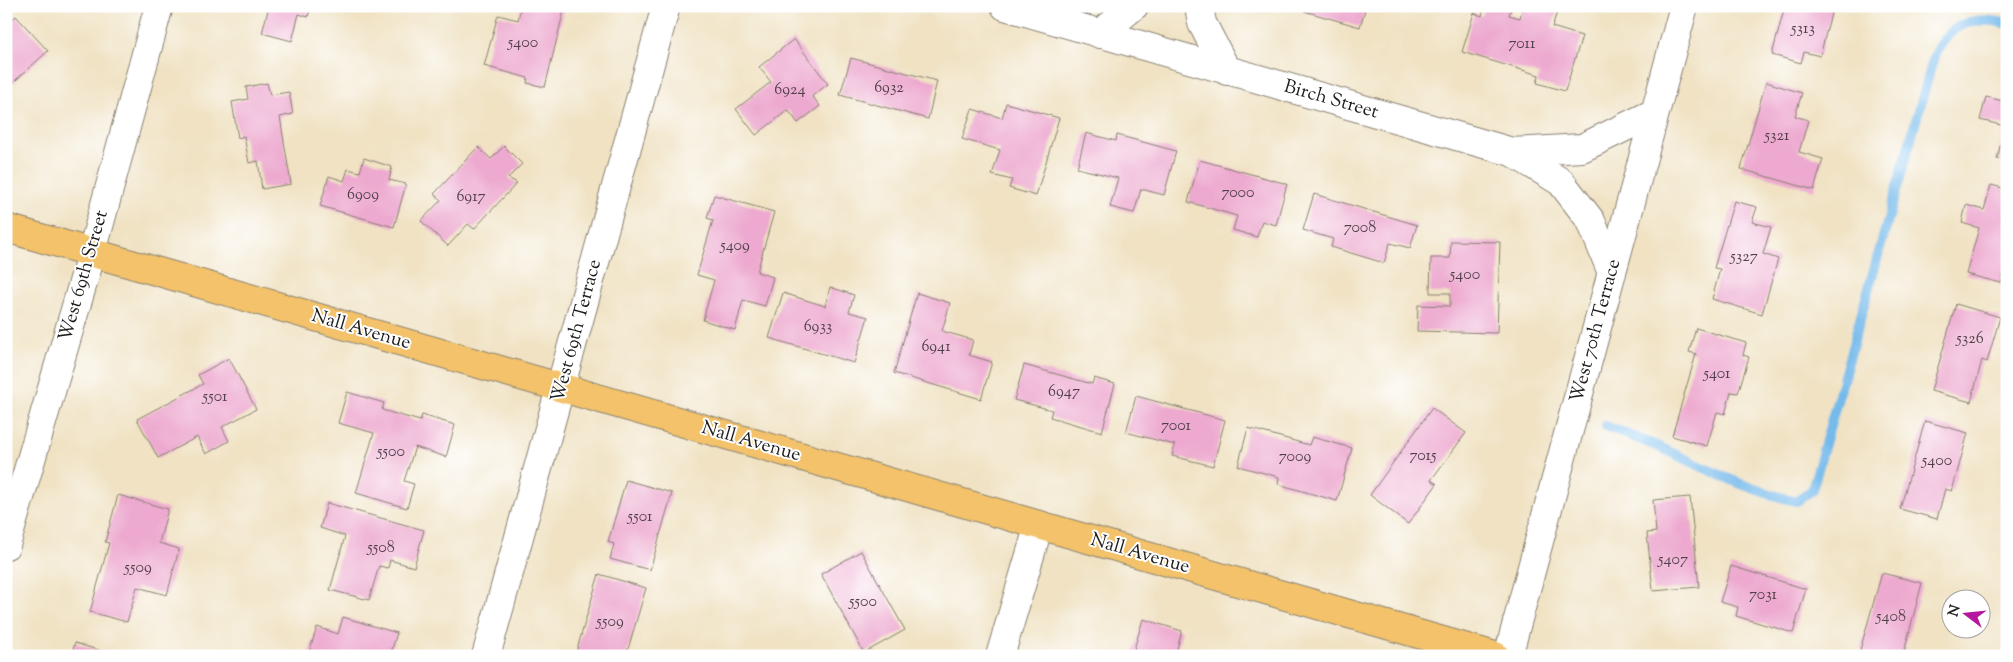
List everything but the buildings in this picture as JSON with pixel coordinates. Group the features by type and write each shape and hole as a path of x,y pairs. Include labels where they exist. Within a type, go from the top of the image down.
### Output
{"main road":[{"name":"Nall Avenue","path":"6,228 1495,656"}],"street":[{"name":"West 69th Street","path":"6,545 92,252 159,6"},
{"name":"Birch Street","path":"1005,6 1512,152 1582,148 1654,113"},
{"path":"1100,34 1134,6"},
{"path":"1199,6 1202,23 1227,71"},
{"name":"West 70th Terrace","path":"1508,656 1684,6"},
{"name":"West 69th Terrace","path":"486,656 667,10"},
{"path":"1512,152 1561,182 1591,221 1612,273"},
{"path":"1000,656 1039,525"}],"waterway":[{"path":"1606,426 1763,492 1797,501 1812,490 1933,60 1945,38 1961,25 1982,20 2007,24"}]}
